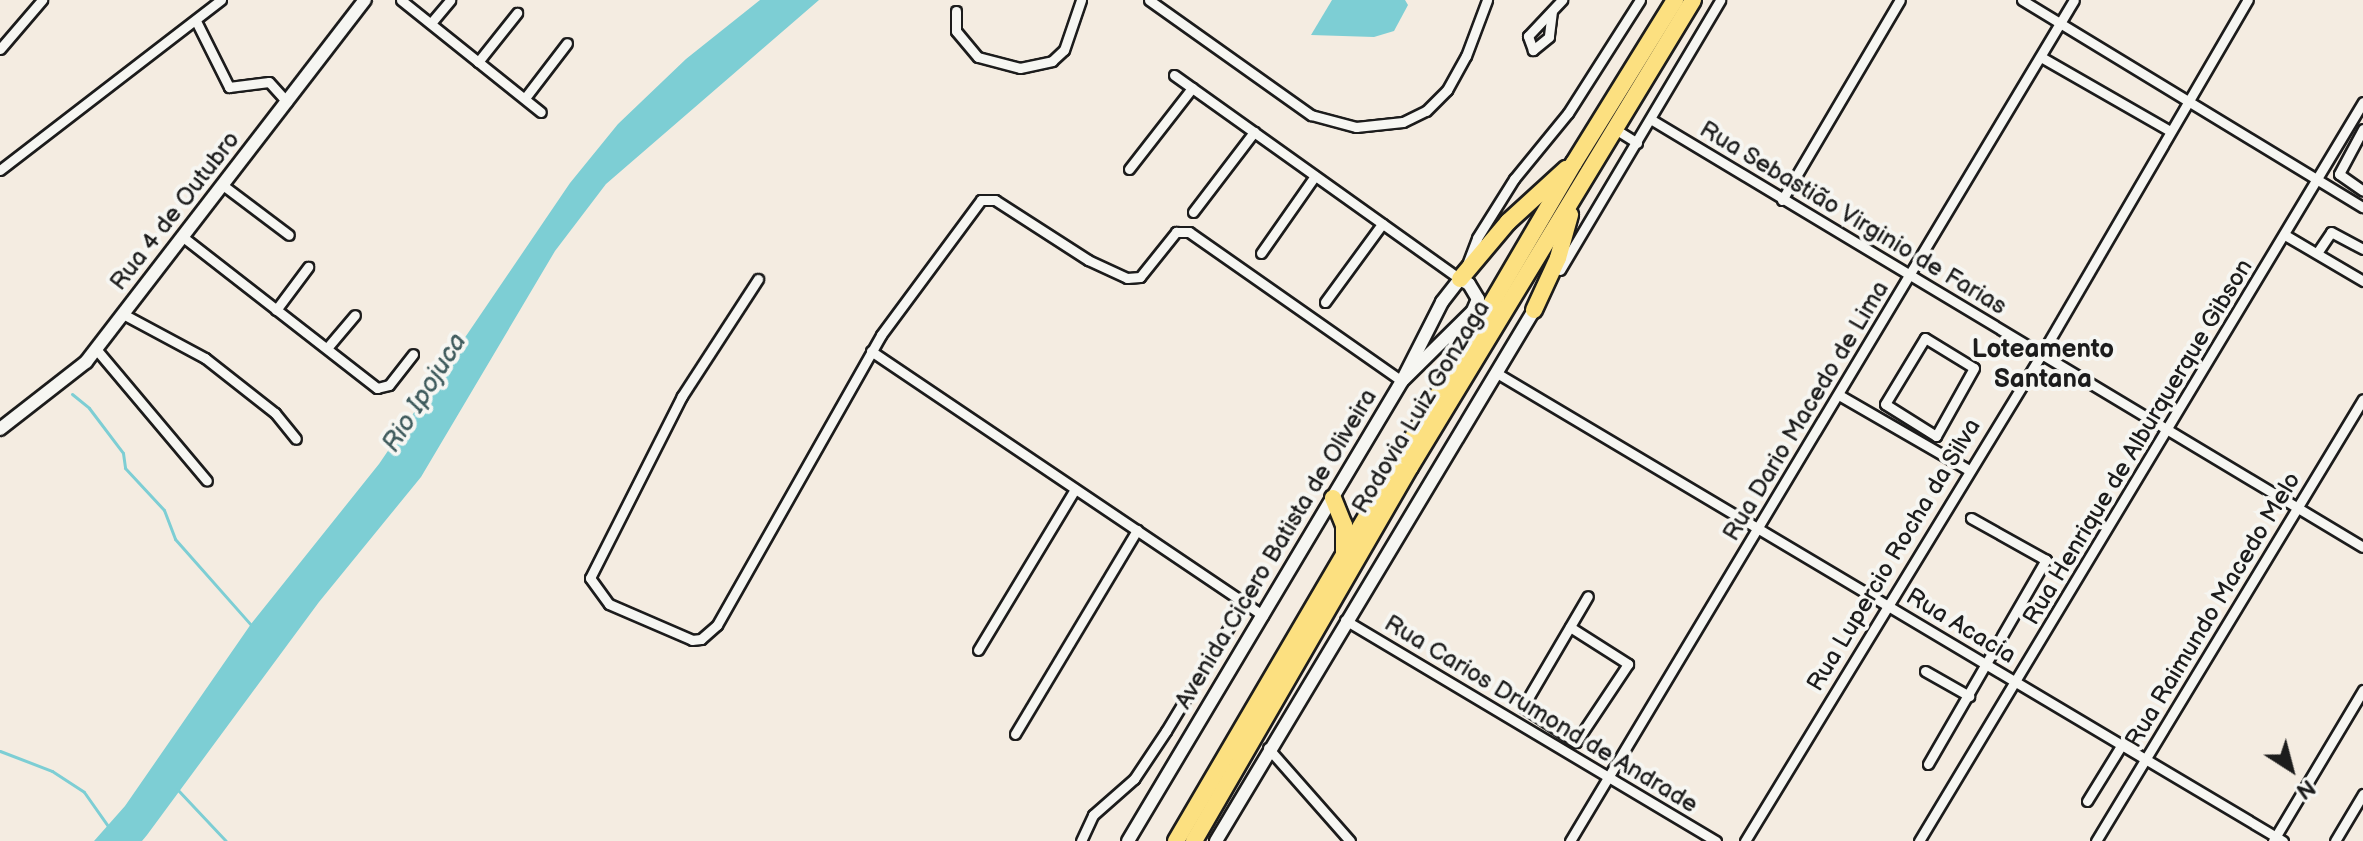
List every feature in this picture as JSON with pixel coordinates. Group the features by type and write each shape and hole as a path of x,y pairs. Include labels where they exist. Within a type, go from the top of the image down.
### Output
{"highway":[{"name":"Rodovia Luiz Gonzaga","path":"1194,841 1615,129 1685,4"},
{"name":"Rodovia Luiz Gonzaga","path":"1176,841 1574,163 1685,4"},
{"path":"1462,276 1518,212 1574,163"},
{"path":"1534,310 1558,258 1573,198"},
{"path":"1333,498 1344,525 1342,559"}],"main road":[{"name":"Rua 4 de Outubro","path":"0,429 69,379 96,349 365,0"},
{"name":"Avenida Cicero Batista de Oliveira","path":"1128,841 1402,381 1442,302 1462,276"},
{"path":"1402,381 1473,311 1478,299 1475,290 1462,276"},
{"path":"1216,841 1268,748 1534,310"}],"street":[{"path":"0,49 42,0"},
{"path":"0,170 221,0"},
{"path":"401,0 541,112"},
{"path":"431,23 450,0"},
{"path":"956,11 956,31 978,57 1020,68 1052,61 1064,50 1081,0"},
{"path":"1153,1 1311,115 1356,127 1403,122 1426,111 1447,90 1466,56 1487,0"},
{"path":"1552,11 1562,0"},
{"path":"1174,75 1382,224 1462,276 1477,238 1514,179 1568,113 1640,0"},
{"path":"1534,310 1652,120 1720,0"},
{"path":"1782,200 1900,0"},
{"path":"2022,0 2363,207"},
{"name":"Rua Dario Macedo de Lima","path":"1570,841 2074,0"},
{"name":"Rua Lupercio Rocha da Silva","path":"1745,841 2041,355 2248,0"},
{"path":"1685,4 1707,23"},
{"path":"478,62 517,13"},
{"path":"196,21 229,87 269,82 287,102"},
{"path":"525,98 567,43"},
{"path":"2041,57 2170,131"},
{"path":"1129,169 1192,88"},
{"name":"Rua Henrique de Alburquerque Gibson","path":"1919,841 2019,682 2363,102"},
{"name":"Rua Sebastião Virginio de Farias","path":"1652,120 2363,547"},
{"path":"1615,129 1637,143"},
{"path":"2363,129 2339,174 2363,191"},
{"path":"1193,212 1254,132"},
{"path":"1261,253 1315,176"},
{"path":"224,186 289,235"},
{"path":"758,279 682,396 639,489 594,567 593,588 609,604 692,640 710,634 871,351 972,210 988,198 1088,260 1127,278 1140,277 1176,232 1189,232 1402,381"},
{"path":"1325,302 1382,224"},
{"path":"2317,253 2331,232 2363,249"},
{"path":"2285,235 2363,281"},
{"path":"183,237 377,388 389,385 413,354"},
{"path":"276,310 308,267"},
{"path":"123,314 205,358 275,413 296,439"},
{"path":"327,348 355,315"},
{"path":"1925,338 1971,362 1974,374 1938,434 1911,423 1885,404 1925,338"},
{"path":"96,349 207,481"},
{"path":"871,351 1263,615"},
{"name":"Rua Acacia","path":"1495,372 2019,682 2277,839"},
{"path":"1839,395 1905,437 1969,470"},
{"name":"Rua Raimundo Macedo Melo","path":"2096,841 2363,399"},
{"path":"1905,437 1911,423"},
{"path":"978,650 1075,489"},
{"path":"1928,764 2046,560 1971,518"},
{"path":"1015,734 1137,530"},
{"path":"1570,627 1628,664 1581,740 1573,741 1523,707 1588,596"},
{"path":"1081,841 1093,815 1134,779 1244,602"},
{"name":"Rua Carios Drumond de Andrade","path":"1345,620 1716,841"},
{"path":"1925,671 1969,696"},
{"path":"2277,839 2363,690"},
{"path":"1542,738 1549,726"},
{"path":"2087,801 2121,746"},
{"path":"1268,748 1350,841"},
{"path":"2335,841 2363,794"}],"water":[{"path":"760,0 819,0 606,184 555,251 421,477 319,602 147,835 142,841 94,841 125,806 251,624 379,464 570,183 618,124 686,59"},
{"path":"1332,0 1405,0 1408,5 1394,31 1374,37 1311,35"}],"waterway":[{"path":"72,394 89,408 123,453 125,468 164,510 175,539 252,626"},
{"path":"0,751 52,771 84,792 108,826"},
{"path":"177,789 226,841"}],"district":[{"name":"Loteamento Santana","path":"2043,365"}],"water label":[{"name":"Rio Ipojuca","path":"425,393"}]}
